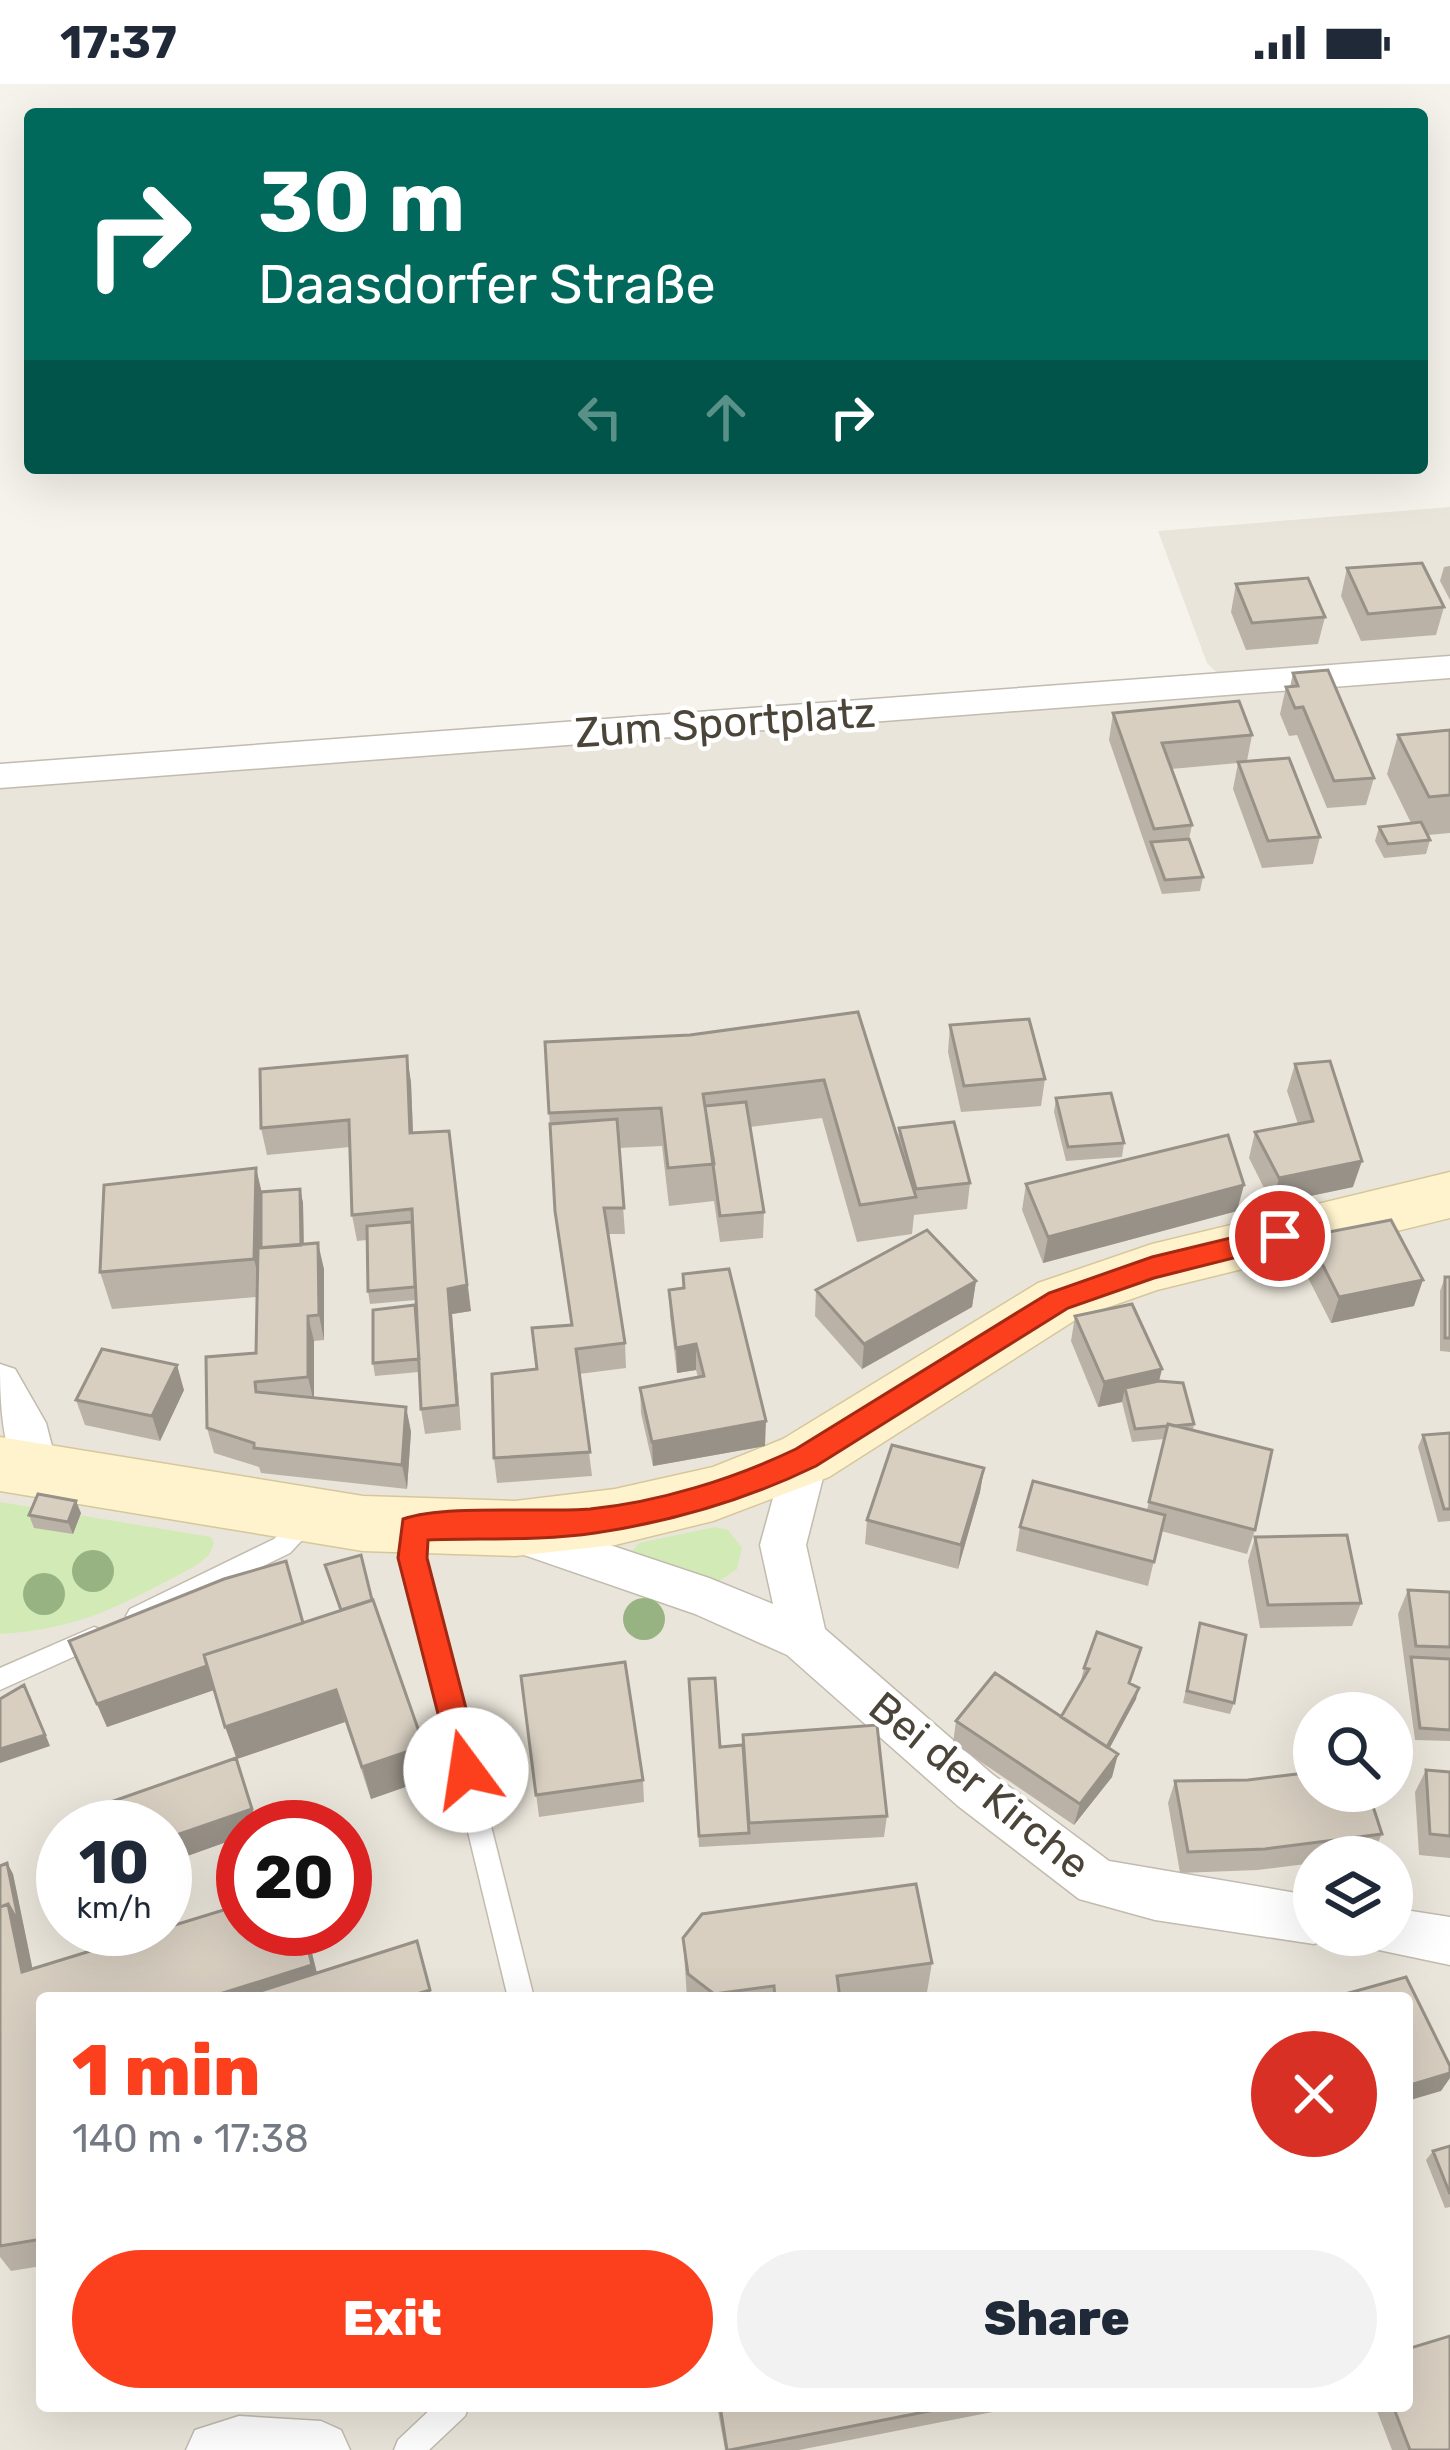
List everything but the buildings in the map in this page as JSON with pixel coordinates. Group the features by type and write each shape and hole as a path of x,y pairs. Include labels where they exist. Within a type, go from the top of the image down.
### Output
{"street":[{"name":"Zum Sportplatz","path":"0,776 1450,668"},
{"path":"18,1466 413,1528 592,1521 674,1504 767,1476 806,1458 1059,1300 1152,1268 1450,1195"},
{"path":"0,1382 15,1400 34,1447 18,1466"},
{"path":"804,1640 783,1545 806,1458"},
{"name":"Bei der Kirche","path":"500,1527 709,1598 804,1640 975,1790 1097,1882 1155,1896 1293,1917"},
{"path":"1413,1935 1450,1941"},
{"path":"215,2450 239,2445 321,2450"}],"lane":[{"path":"0,1679 282,1546 314,1516"},
{"path":"413,1528 412,1558 520,1992"},
{"path":"408,2450 449,2412"}],"shaded area":[{"path":"1450,507 1450,2450 0,2450 0,787 1232,687 1207,663 1158,531"}],"green space":[{"path":"0,1502 211,1537 214,1543 197,1565 103,1612 56,1626 0,1634"},
{"path":"715,1527 728,1530 742,1548 737,1569 718,1582 632,1551 639,1543"}],"route":[{"path":"466,1770 412,1558 413,1528 592,1521 674,1504 767,1476 806,1458 1059,1300 1152,1268 1280,1236"}]}
